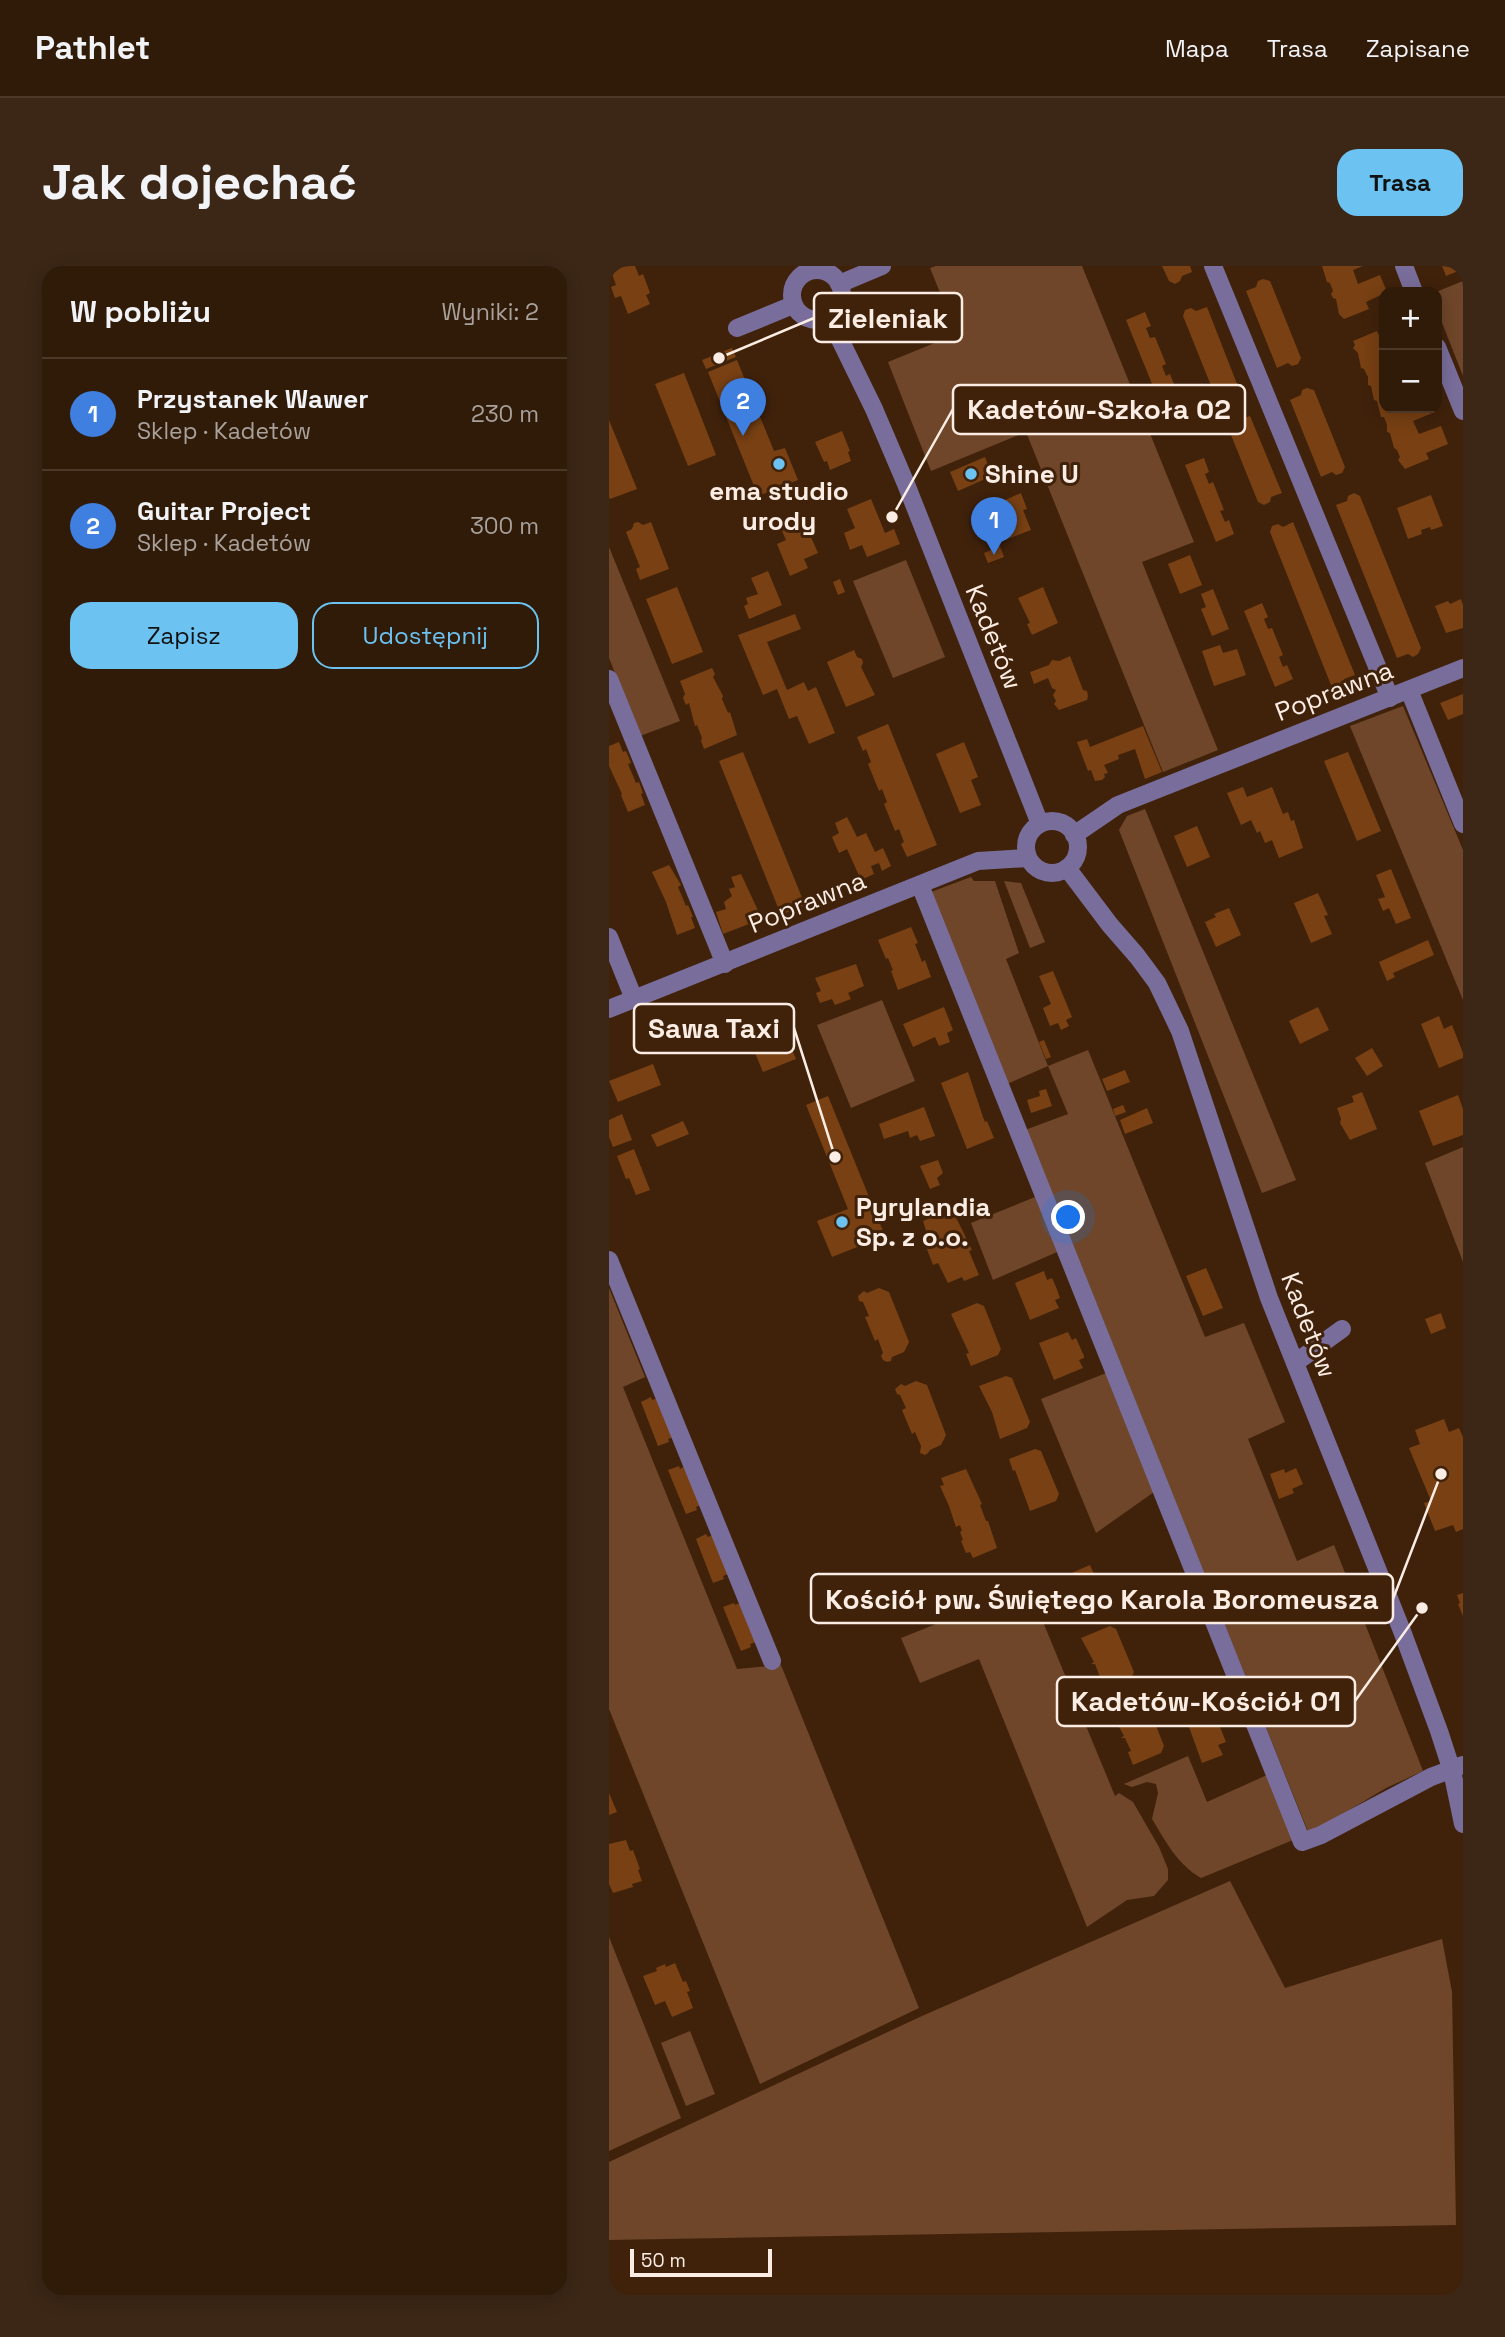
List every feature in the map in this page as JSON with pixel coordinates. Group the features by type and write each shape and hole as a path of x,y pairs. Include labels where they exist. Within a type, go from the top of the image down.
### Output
{"street":[{"path":"839,284 882,266"},
{"path":"1213,266 1390,698"},
{"path":"1404,266 1412,287"},
{"path":"807,269 823,271 839,284 841,303 829,317 816,321 809,319 793,305 795,282 807,269"},
{"path":"737,328 793,305"},
{"name":"Kadetów","path":"829,317 874,409 906,484 1040,824"},
{"path":"1438,350 1463,411"},
{"name":"Poprawna","path":"1075,835 1118,805 1463,668"},
{"path":"609,680 725,964"},
{"path":"1409,690 1463,824"},
{"path":"1055,821 1063,824 1075,835 1077,849 1072,863 1059,872 1041,871 1028,858 1027,838 1040,824 1055,821"},
{"name":"Poprawna","path":"609,1009 978,861 1028,858"},
{"name":"Kadetów","path":"1067,868 1137,956 1168,1002 1202,1092 1269,1298 1457,1768 1463,1824"},
{"path":"920,885 1302,1842 1321,1835 1431,1777 1457,1768"},
{"path":"609,937 634,999"},
{"path":"609,1261 772,1661"},
{"path":"1295,1363 1342,1329"}],"shaded area":[{"path":"1082,266 1194,542 1142,562 1218,750 1163,772 1026,432 931,471 888,362 957,334 930,268"},
{"path":"1463,281 1463,376 1442,323 1442,290"},
{"path":"609,547 680,721 640,736 609,658"},
{"path":"906,560 945,657 893,678 853,581"},
{"path":"1403,706 1463,850 1463,1000 1350,726"},
{"path":"1145,809 1296,1180 1262,1193 1119,830 1127,816"},
{"path":"971,877 974,881 995,881 1019,953 1006,959 1048,1066 1007,1084 931,892"},
{"path":"1004,881 1021,883 1045,942 1030,948"},
{"path":"882,1000 915,1081 851,1108 817,1025"},
{"path":"1088,1050 1205,1337 1244,1323 1285,1422 1248,1439 1297,1561 1334,1545 1423,1771 1386,1788 1309,1834 1025,1130 1068,1114 1048,1066"},
{"path":"1463,1147 1463,1262 1425,1163"},
{"path":"1035,1197 1057,1252 993,1280 971,1223"},
{"path":"609,1288 645,1377 623,1387 737,1669 781,1665 919,2008 760,2084 609,1709"},
{"path":"1106,1373 1154,1492 1096,1533 1041,1399"},
{"path":"1024,1576 1115,1796 1119,1793 1133,1802 1159,1847 1168,1869 1168,1880 1154,1896 1127,1900 1087,1927 979,1659 920,1683 901,1638 961,1614 957,1602"},
{"path":"1188,1756 1207,1802 1267,1775 1293,1840 1201,1878 1185,1866 1152,1819 1158,1793 1156,1784 1147,1782 1132,1787 1124,1784"},
{"path":"1230,1881 1285,1988 1442,1939 1452,1992 1456,2225 609,2240 609,2162 922,2016"},
{"path":"609,1937 681,2118 609,2151"},
{"path":"690,2031 715,2094 686,2106 661,2043"}],"building":[{"path":"609,266 635,266 639,276 643,274 650,293 646,295 650,304 628,314 621,296 615,298 611,287 616,285"},
{"path":"1162,266 1190,266 1192,272 1182,276 1175,284 1169,281"},
{"path":"1322,266 1363,266 1353,270 1358,284 1380,275 1385,287 1379,287 1379,296 1366,302 1369,309 1344,319 1339,314 1336,299 1331,294 1333,291 1330,283 1327,282"},
{"path":"1442,266 1463,266 1463,269 1446,276"},
{"path":"1258,281 1270,281 1301,358 1298,364 1292,366 1288,363 1277,368 1246,291 1256,287"},
{"path":"1207,307 1237,384 1227,388 1225,394 1220,396 1214,393 1183,316 1185,310 1191,308 1196,311"},
{"path":"1145,312 1151,326 1146,328 1150,338 1155,337 1166,364 1162,366 1166,376 1170,374 1176,389 1157,396 1126,320"},
{"path":"1377,331 1379,336 1379,409 1371,386 1368,385 1368,377 1361,368 1358,353 1353,348 1353,341"},
{"path":"732,348 736,357 706,369 702,360"},
{"path":"737,360 774,451 785,448 798,480 758,496 708,372"},
{"path":"684,373 716,455 688,466 655,384"},
{"path":"1302,390 1314,390 1345,467 1342,473 1336,475 1332,472 1321,477 1290,400 1301,395"},
{"path":"1380,413 1433,413 1413,421 1419,434 1441,426 1448,444 1426,453 1429,459 1405,469 1398,460 1400,457 1390,433 1387,432 1384,417 1381,417"},
{"path":"1250,416 1282,493 1271,497 1270,502 1264,505 1258,502 1227,425 1229,420 1235,417 1239,420"},
{"path":"609,420 637,489 610,499 609,497"},
{"path":"842,431 851,461 830,470 815,442"},
{"name":"Shine U","path":"985,457 992,476 958,491 950,472"},
{"path":"1204,458 1209,472 1205,474 1209,484 1213,482 1224,510 1220,511 1225,522 1229,520 1234,534 1216,542 1185,465"},
{"path":"1021,493 1027,509 1023,510 1031,530 1005,540 995,517 991,519 987,508"},
{"path":"1354,493 1360,496 1421,648 1413,657 1408,654 1397,658 1336,505 1347,501 1348,496"},
{"path":"1431,495 1443,526 1421,530 1422,534 1408,539 1397,508"},
{"path":"871,499 885,533 894,529 900,544 867,557 862,545 850,550 844,533 855,528 847,509"},
{"path":"638,522 643,525 651,522 669,569 640,580 636,569 640,567 626,532"},
{"path":"1293,522 1355,675 1344,679 1343,685 1337,687 1331,685 1270,532 1272,526 1278,524 1283,527"},
{"path":"796,525 799,531 807,528 818,553 804,559 808,568 790,576 777,544 786,540 782,531"},
{"path":"1000,546 1004,557 988,563 984,553"},
{"path":"1190,555 1202,585 1180,594 1168,564"},
{"path":"768,571 782,605 749,619 744,606 748,604 746,598 758,594 751,578"},
{"path":"840,579 845,592 838,595 833,582"},
{"path":"677,587 703,652 672,664 646,599"},
{"path":"1043,587 1058,623 1032,635 1027,624 1030,623 1018,598"},
{"path":"1213,589 1229,629 1212,636 1201,609 1206,607 1201,594"},
{"path":"1461,599 1463,628 1446,633 1435,606"},
{"path":"1262,603 1268,617 1264,619 1268,629 1272,628 1283,655 1279,657 1283,667 1287,665 1293,679 1275,687 1244,611"},
{"path":"795,614 801,629 767,642 787,690 804,682 808,691 816,687 835,733 809,744 797,716 789,719 777,689 763,695 738,635"},
{"path":"1220,645 1223,653 1237,649 1246,675 1214,686 1202,651"},
{"path":"854,650 857,657 862,659 861,667 875,695 846,707 827,662"},
{"path":"1070,656 1088,696 1087,700 1059,710 1054,704 1056,701 1053,695 1056,690 1052,688 1048,678 1034,684 1030,672 1049,665 1052,660 1059,661"},
{"path":"712,668 715,674 713,677 728,713 730,712 737,735 704,749 689,703 686,705 683,698 685,694 680,681"},
{"path":"1463,694 1463,714 1448,720 1440,703"},
{"path":"888,724 937,845 907,857 901,844 904,842 899,829 895,831 884,804 887,802 882,789 879,791 868,764 871,762 866,749 863,751 857,737"},
{"path":"1143,726 1162,772 1145,779 1135,749 1118,755 1119,759 1104,765 1108,773 1104,774 1102,780 1095,781 1091,770 1088,771 1077,742 1087,739 1090,747"},
{"path":"619,742 631,763 628,764 636,783 639,782 645,805 628,812 609,766 609,746"},
{"path":"964,742 978,777 971,780 981,805 960,813 936,754"},
{"path":"743,752 805,905 781,915 719,761"},
{"path":"1348,752 1381,831 1357,841 1324,761"},
{"path":"1243,787 1247,797 1272,787 1283,814 1288,812 1291,821 1294,820 1303,848 1279,858 1272,840 1265,843 1251,820 1241,825 1227,793"},
{"path":"847,817 857,837 866,833 875,852 883,848 891,866 882,871 879,863 871,866 874,874 861,880 847,849 839,853 832,837 839,833 835,823"},
{"path":"1197,826 1210,857 1187,867 1174,836"},
{"path":"669,865 681,885 678,887 693,917 695,928 677,935 652,872"},
{"path":"1391,869 1411,918 1396,924 1389,908 1383,911 1378,899 1385,897 1376,875"},
{"path":"741,874 762,919 723,934 716,912 726,909 724,902 732,896 729,889 735,887 731,877"},
{"path":"1318,893 1328,915 1324,916 1332,934 1311,943 1294,903"},
{"path":"1229,908 1241,935 1216,947 1205,922 1216,917 1214,914"},
{"path":"911,927 922,962 925,960 931,977 898,990 891,971 893,970 878,940"},
{"path":"1428,940 1434,955 1393,973 1395,977 1387,981 1379,962"},
{"path":"856,964 864,986 848,993 851,999 835,1005 832,999 820,1003 816,993 821,991 815,978"},
{"path":"1053,971 1072,1017 1066,1020 1069,1026 1061,1030 1058,1023 1050,1026 1043,1008 1051,1004 1039,976"},
{"path":"944,1007 953,1030 947,1033 950,1042 939,1046 935,1037 913,1047 903,1024"},
{"path":"1318,1007 1329,1030 1300,1044 1289,1021"},
{"path":"1439,1016 1444,1029 1452,1025 1463,1058 1439,1068 1421,1024"},
{"path":"780,1030 783,1039 788,1036 792,1039 790,1045 796,1059 763,1072 752,1046 770,1039 768,1035"},
{"path":"1044,1040 1051,1057 1046,1059 1039,1042"},
{"path":"1372,1048 1383,1066 1367,1076 1355,1058"},
{"path":"653,1064 661,1085 618,1102 609,1081"},
{"path":"1125,1070 1130,1082 1107,1091 1102,1079"},
{"path":"968,1072 983,1117 994,1138 967,1149 941,1083"},
{"path":"1046,1089 1052,1106 1031,1113 1027,1100 1040,1096 1039,1091"},
{"path":"1362,1092 1377,1129 1350,1140 1340,1123 1337,1108 1354,1102 1352,1096"},
{"path":"1458,1095 1463,1109 1463,1135 1433,1146 1419,1111"},
{"path":"828,1096 885,1236 832,1257 817,1221 848,1209 806,1105"},
{"path":"1123,1105 1126,1112 1115,1116 1113,1109"},
{"path":"924,1107 935,1136 920,1141 917,1135 910,1138 908,1131 884,1139 879,1124"},
{"path":"1147,1108 1153,1123 1125,1134 1120,1120"},
{"path":"622,1114 632,1140 613,1147 609,1137 609,1120"},
{"path":"683,1121 689,1134 657,1147 651,1135"},
{"path":"634,1149 650,1190 636,1195 617,1156"},
{"path":"938,1160 943,1173 937,1178 940,1185 930,1189 920,1166"},
{"path":"951,1207 972,1250 969,1251 979,1275 964,1281 962,1277 948,1283 938,1263 933,1265 925,1244 930,1243 923,1221 938,1215 936,1212"},
{"path":"1206,1268 1223,1308 1203,1316 1186,1276"},
{"path":"1044,1271 1047,1280 1052,1278 1056,1287 1060,1298 1055,1300 1059,1308 1030,1320 1015,1283"},
{"path":"879,1288 889,1292 909,1342 904,1352 887,1362 881,1356 883,1353 878,1339 875,1341 865,1317 869,1316 858,1296 864,1291 867,1293"},
{"path":"977,1303 984,1306 1001,1349 998,1355 971,1366 966,1354 969,1353 951,1314"},
{"path":"1441,1313 1446,1328 1431,1334 1425,1319"},
{"path":"1068,1332 1072,1340 1076,1338 1084,1356 1079,1360 1083,1368 1054,1380 1039,1343"},
{"path":"1006,1376 1012,1378 1030,1422 1027,1428 1000,1439 992,1412 979,1386"},
{"path":"916,1381 927,1385 946,1435 941,1445 925,1455 920,1453 921,1446 915,1432 912,1434 902,1410 906,1408 895,1389 901,1384 905,1386"},
{"path":"651,1397 652,1400 658,1398 673,1437 668,1439 669,1442 658,1446 641,1402"},
{"path":"1444,1419 1449,1432 1459,1428 1463,1437 1463,1529 1456,1532 1453,1525 1435,1531 1424,1503 1431,1501 1409,1448 1420,1444 1415,1430"},
{"path":"1035,1449 1041,1451 1059,1494 1056,1501 1030,1511 1009,1459"},
{"path":"679,1466 680,1469 685,1466 701,1505 696,1507 697,1510 686,1514 668,1470"},
{"path":"1296,1468 1303,1484 1292,1489 1294,1493 1279,1499 1270,1474 1284,1469 1285,1473"},
{"path":"966,1469 982,1504 980,1505 997,1548 973,1558 970,1552 966,1553 961,1541 960,1525 956,1527 940,1486 944,1485 941,1478"},
{"path":"706,1534 708,1537 713,1535 728,1574 723,1576 724,1579 713,1583 696,1539"},
{"path":"1090,1565 1103,1595 1090,1600 1093,1608 1072,1617 1065,1600 1069,1598 1060,1578"},
{"path":"1463,1593 1463,1616 1457,1595"},
{"path":"740,1603 756,1642 741,1651 723,1607"},
{"path":"1110,1626 1116,1629 1134,1672 1131,1679 1102,1691 1095,1664 1091,1664 1094,1662 1081,1638"},
{"path":"1212,1689 1220,1710 1214,1712 1226,1742 1218,1745 1223,1755 1202,1763 1180,1702"},
{"path":"1140,1700 1147,1703 1164,1746 1161,1753 1133,1765 1128,1752 1131,1751 1125,1738 1121,1738 1124,1736 1111,1712"},
{"path":"609,1793 617,1812 609,1815"},
{"path":"626,1840 630,1851 633,1850 642,1881 632,1884 633,1887 613,1893 609,1884 609,1844"},
{"path":"675,1963 690,1991 687,1992 693,2008 672,2017 665,2001 655,2005 643,1976 657,1971 656,1968 665,1964 666,1967"}],"place":[{"name":"Zieleniak","path":"719,358"},
{"name":"Guitar Project","path":"743,436"},
{"name":"ema studio urody","path":"779,464"},
{"name":"Shine U","path":"971,474"},
{"name":"Kadetów-Szkoła 02","path":"892,517"},
{"name":"Przystanek Wawer","path":"994,555"},
{"name":"Sawa Taxi","path":"835,1157"},
{"name":"Pyrylandia Sp. z o.o.","path":"842,1222"},
{"name":"Kościół pw. Świętego Karola Boromeusza","path":"1441,1474"},
{"name":"Kadetów-Kościół 01","path":"1422,1608"}]}
